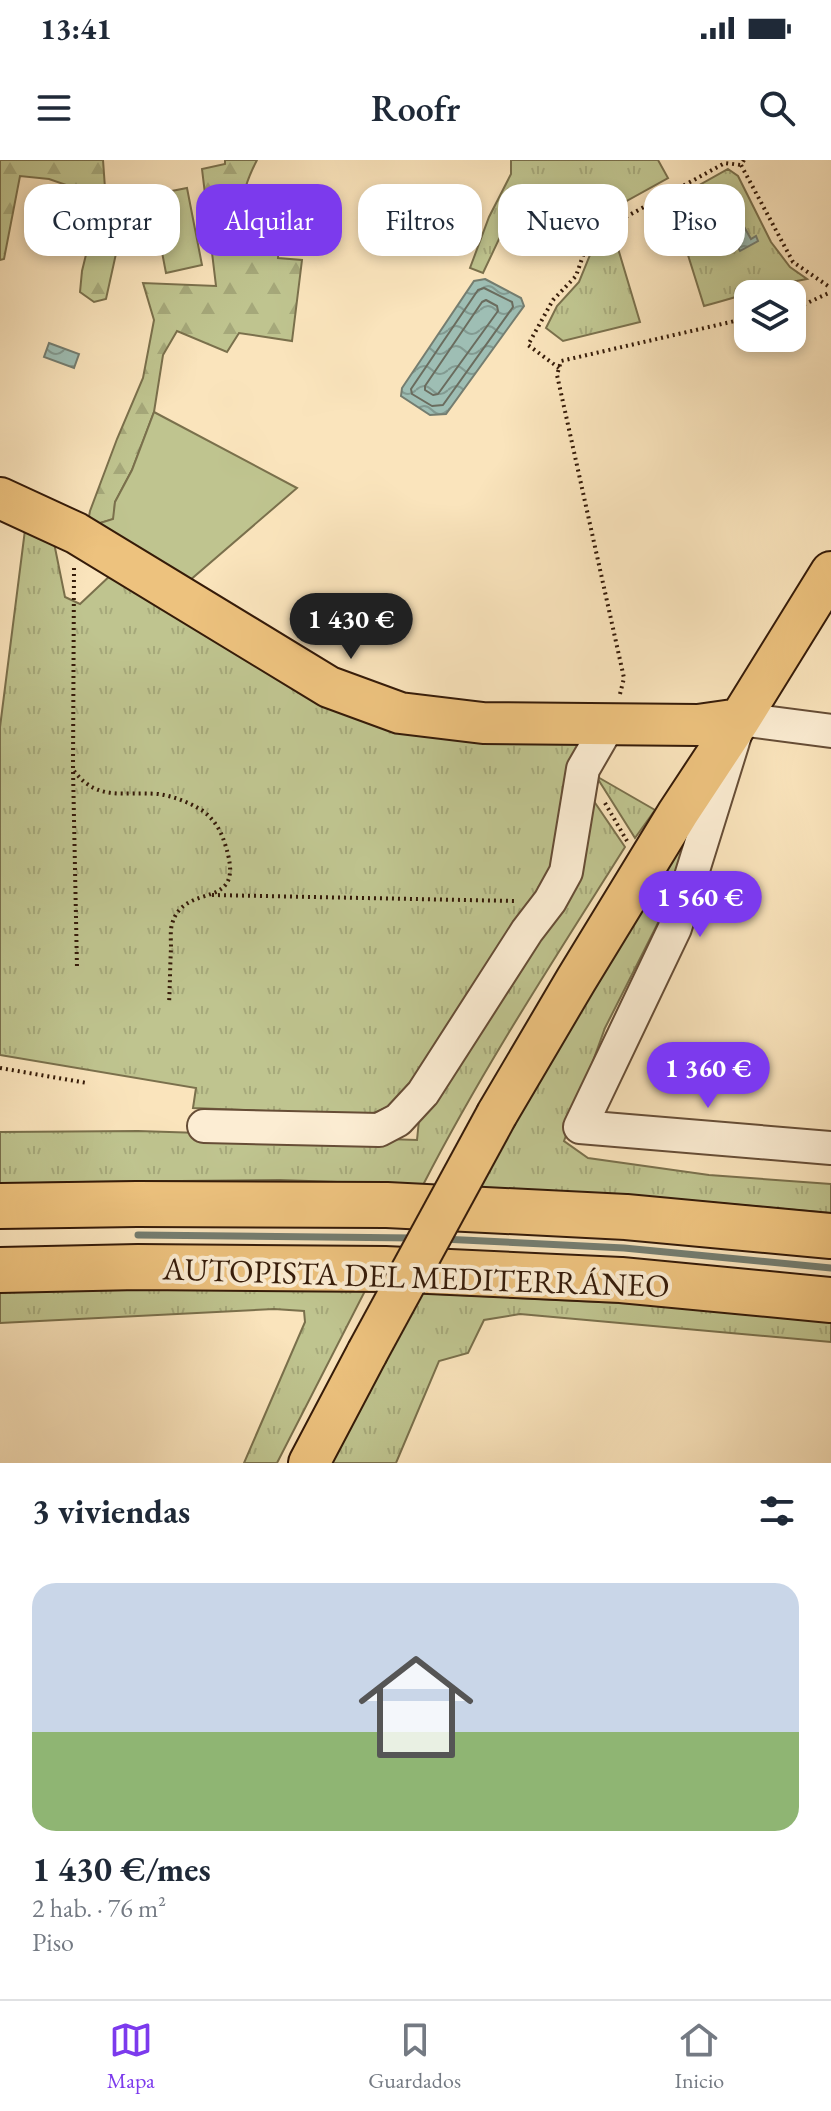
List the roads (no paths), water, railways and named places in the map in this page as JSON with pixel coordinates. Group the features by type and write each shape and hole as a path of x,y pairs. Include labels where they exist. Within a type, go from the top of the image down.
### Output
{"highway":[{"name":"AUTOPISTA DEL MEDITERRÁNEO","path":"0,1206 387,1205 626,1217 831,1236"},
{"name":"AUTOPISTA DEL MEDITERRÁNEO","path":"0,1270 210,1267 385,1269 621,1280 831,1300"}],"main road":[{"path":"0,498 76,533 329,687 400,713 483,723 698,725 740,719"},
{"path":"309,1463 497,1114 654,851 831,572"}],"street":[{"path":"831,731 740,719 675,928 580,1127 831,1148"},
{"path":"204,1126 379,1130 398,1120 423,1093 566,872 583,769 609,724"}],"water":[{"path":"745,228 751,239 756,236 758,241 745,248"},
{"path":"485,279 521,298 524,306 446,414 430,415 401,396 402,388 474,281"},
{"path":"49,343 79,354 74,368 44,357"}],"waterway":[{"path":"138,1235 414,1238"},
{"path":"442,1239 624,1248 831,1268"}]}
